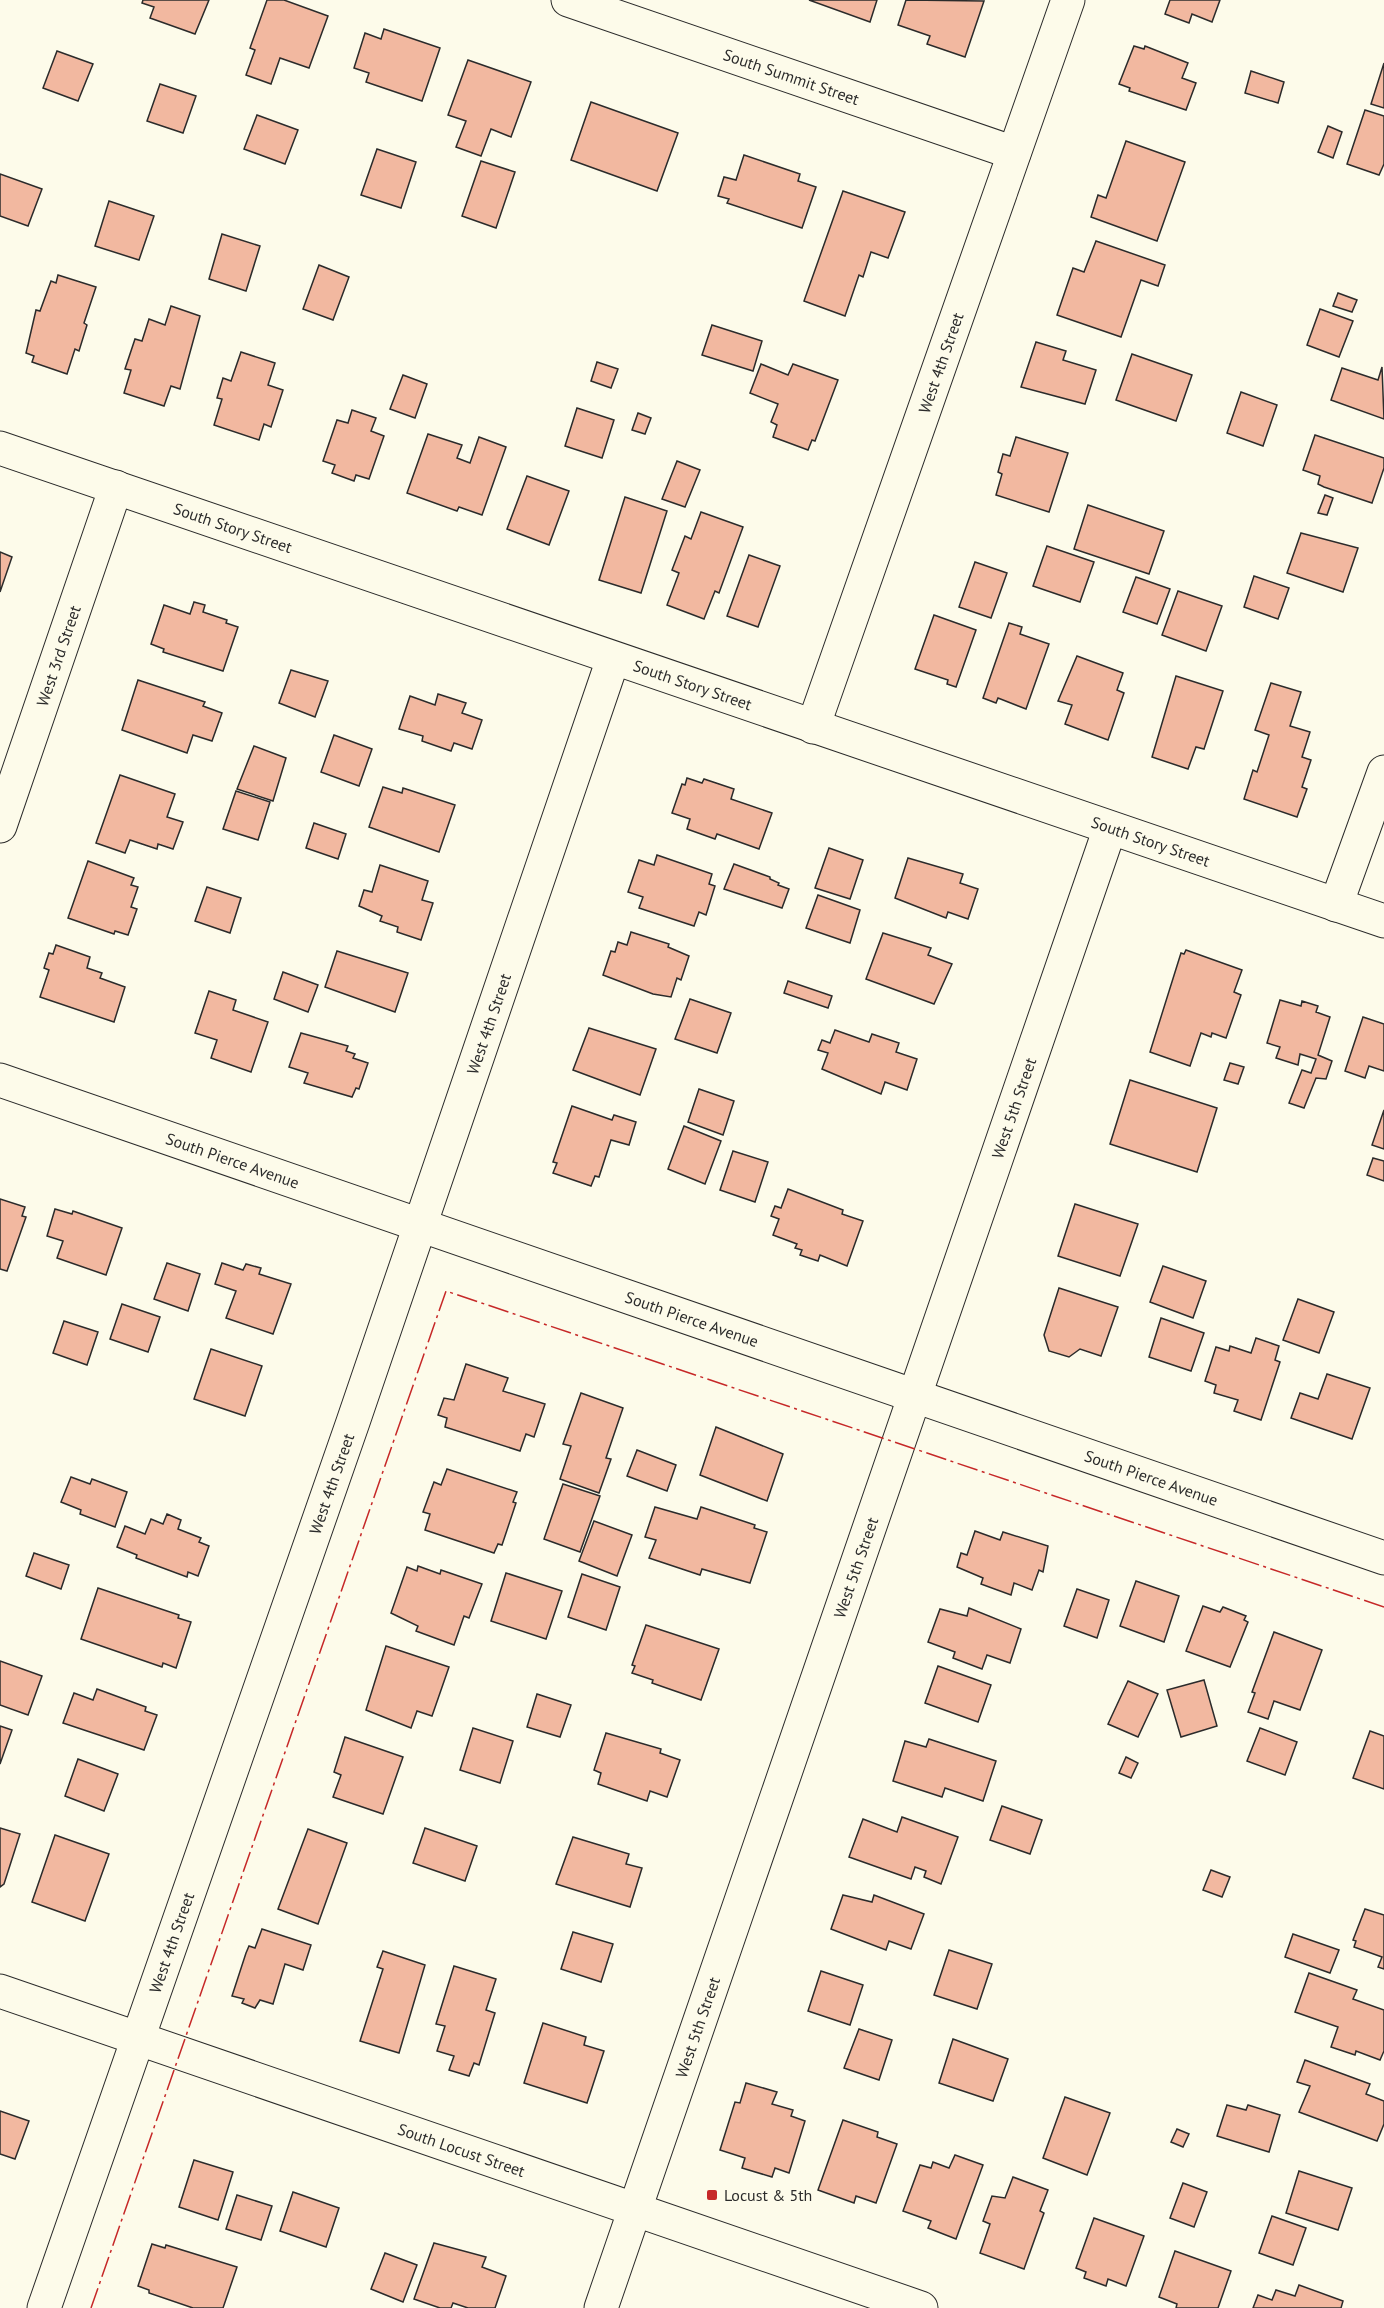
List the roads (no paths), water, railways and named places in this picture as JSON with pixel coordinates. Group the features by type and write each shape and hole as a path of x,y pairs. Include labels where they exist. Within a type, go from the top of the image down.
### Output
{"street":[{"name":"South Summit Street","path":"568,0 1014,153"},
{"name":"West 4th Street","path":"813,727 1068,0"},
{"name":"South Story Street","path":"0,448 1384,921"},
{"name":"West 3rd Street","path":"0,826 116,487"},
{"name":"West 4th Street","path":"44,2308 421,1226 613,659"},
{"path":"1336,905 1384,771"},
{"name":"West 5th Street","path":"601,2308 1110,828"},
{"name":"South Pierce Avenue","path":"0,1080 1384,1558"},
{"name":"South Locust Street","path":"0,1991 921,2308"}],"place":[{"name":"Locust & 5th","path":"712,2195"}]}
